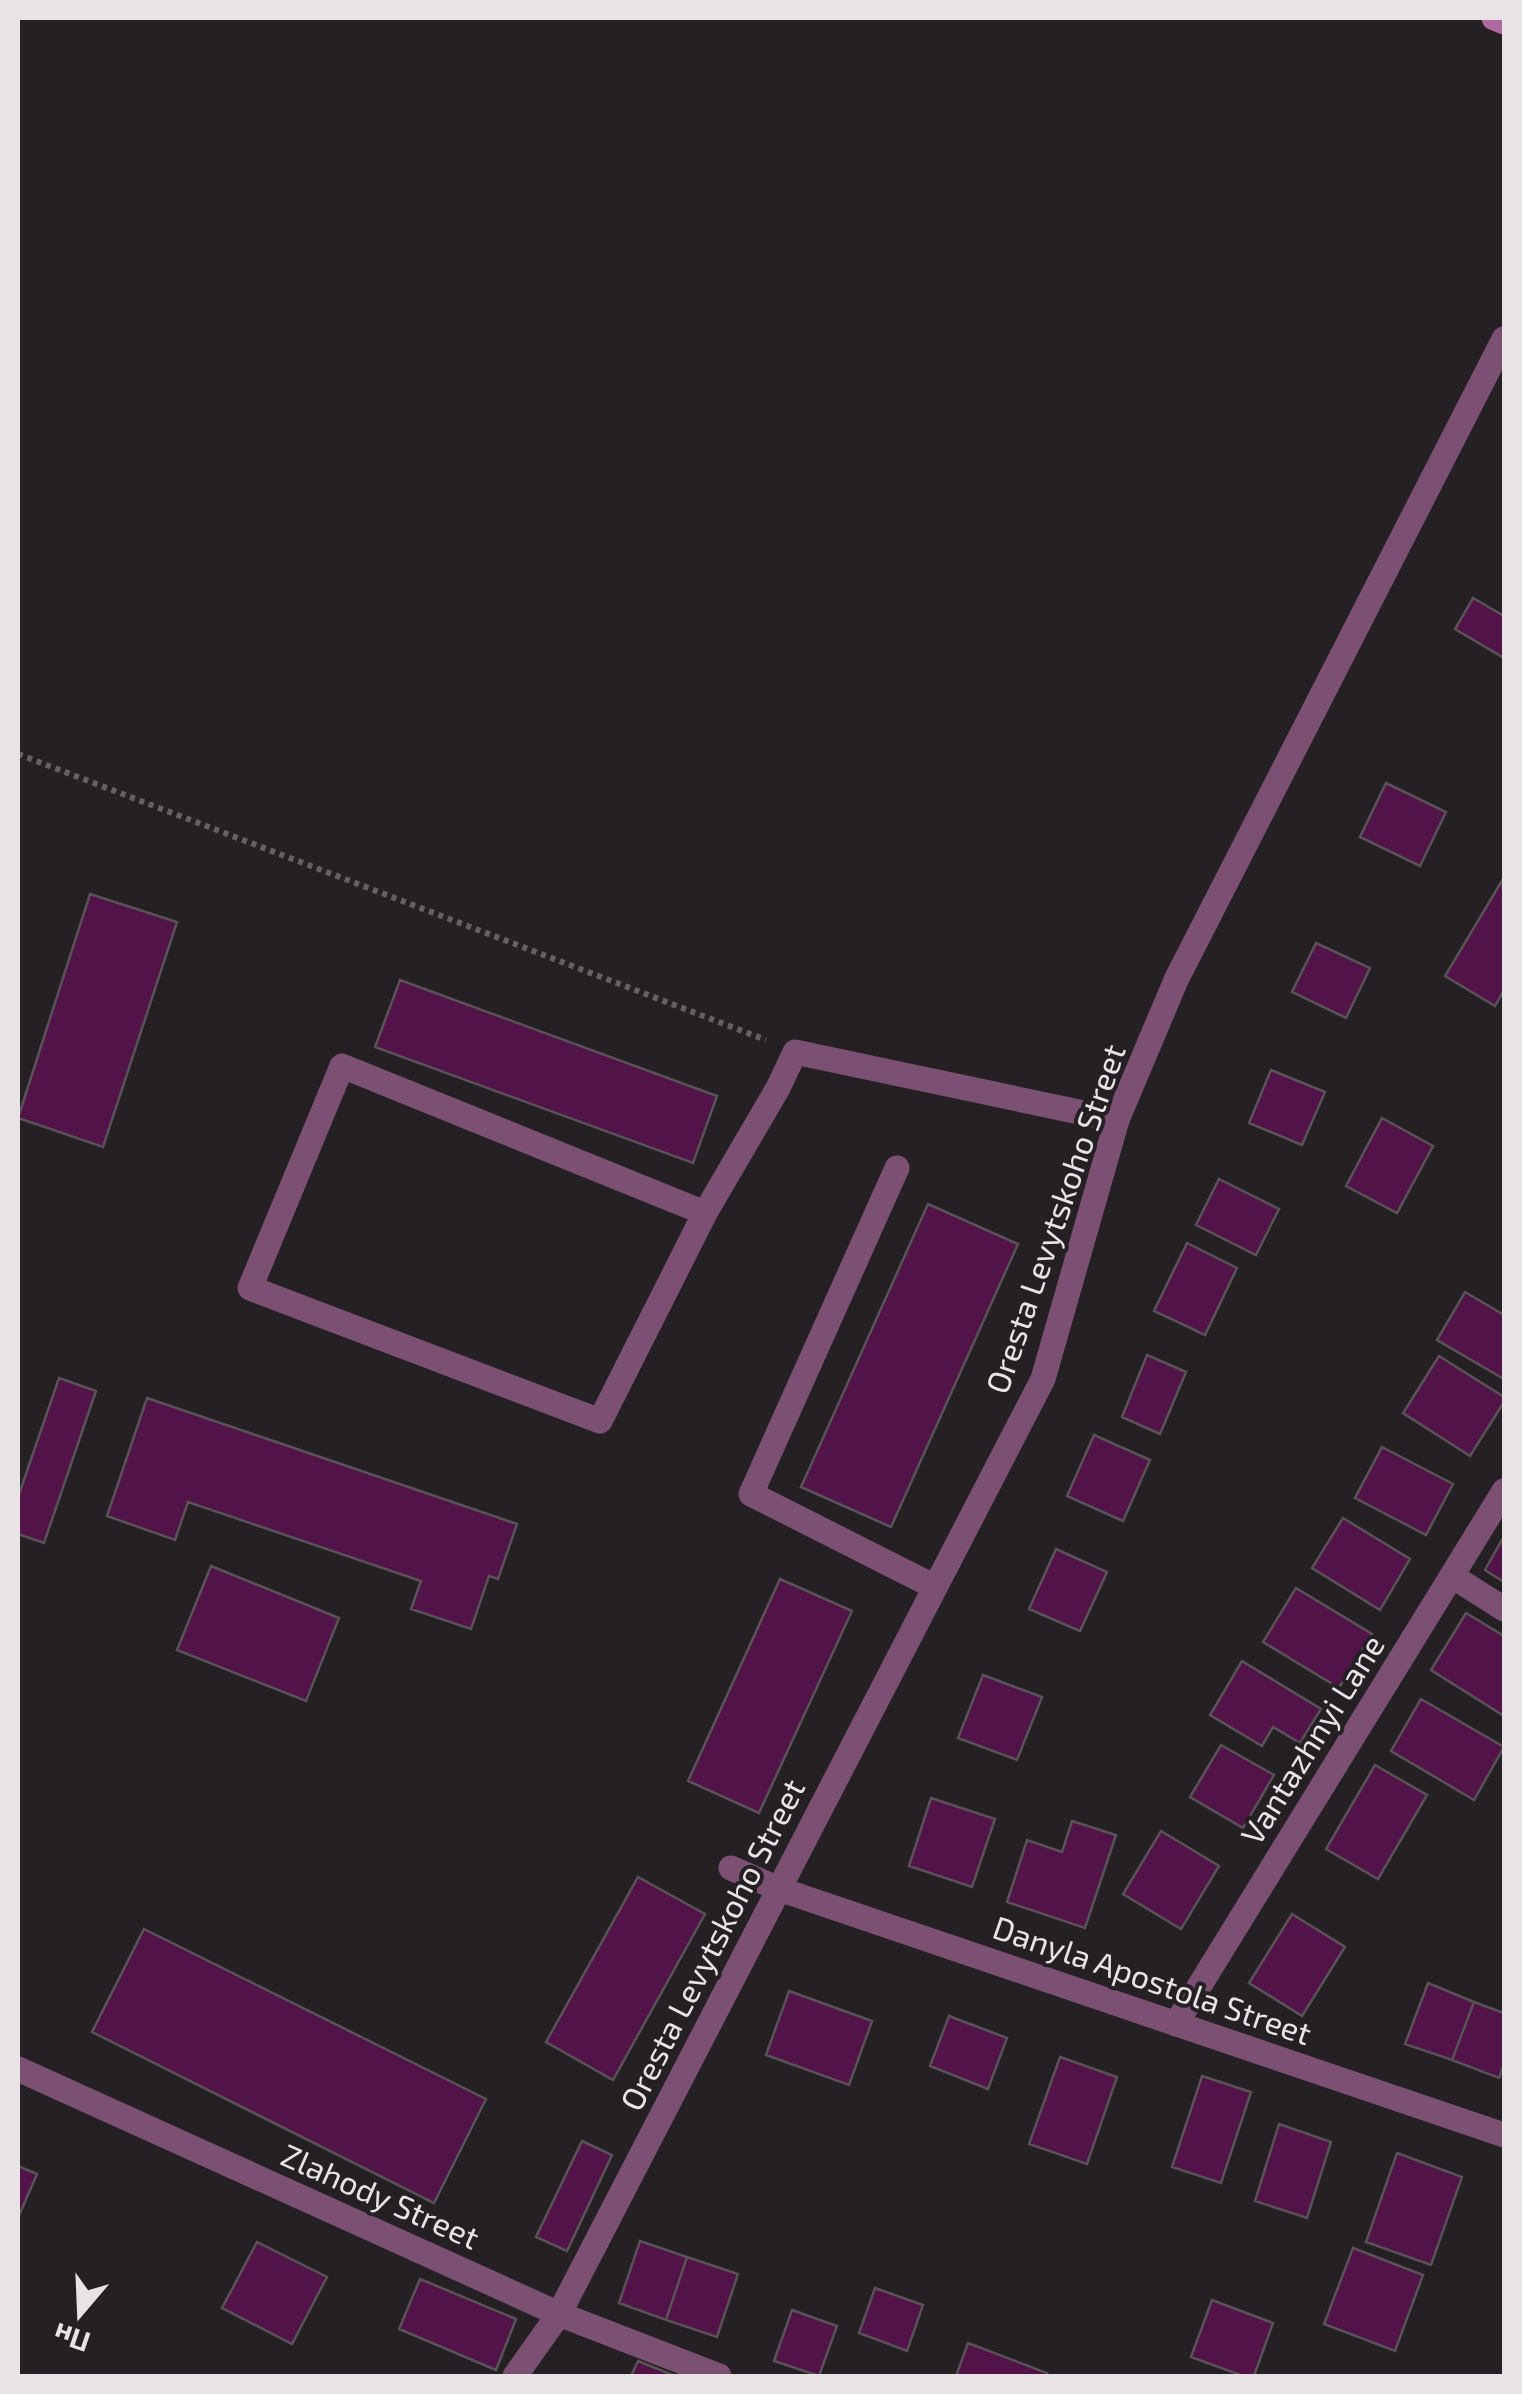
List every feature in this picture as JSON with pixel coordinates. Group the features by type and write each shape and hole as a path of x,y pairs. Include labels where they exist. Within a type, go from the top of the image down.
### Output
{"main road":[{"path":"1494,18 1504,22"}],"street":[{"name":"Oresta Levytskoho Street","path":"514,2376 559,2314 1043,1378 1116,1120 1176,980 1501,356"},
{"path":"706,1212 342,1066 250,1288 600,1421 706,1212 795,1052 1116,1120"},
{"path":"897,1168 750,1494 935,1587"},
{"name":"Vantazhnyi Lane","path":"1176,2024 1504,1491"},
{"path":"1452,1576 1504,1609"},
{"name":"Danyla Apostola Street","path":"730,1868 779,1889 1504,2135"},
{"name":"Zlahody Street","path":"18,2070 559,2314 719,2376"}],"path":[{"path":"18,754 795,1052"}],"building":[{"path":"1473,598 1504,616 1504,658 1455,629"},
{"path":"1386,783 1446,812 1420,866 1360,837"},
{"path":"1503,879 1504,990 1495,1006 1445,976"},
{"path":"90,894 177,922 103,1147 18,1118"},
{"path":"1316,943 1370,968 1346,1018 1292,992"},
{"path":"400,980 717,1096 693,1163 375,1047"},
{"path":"1271,1070 1325,1092 1302,1145 1249,1123"},
{"path":"1382,1118 1433,1146 1397,1213 1346,1186"},
{"path":"1219,1179 1279,1209 1256,1255 1196,1225"},
{"path":"928,1204 1018,1244 891,1527 801,1487"},
{"path":"1187,1243 1237,1268 1205,1335 1154,1311"},
{"path":"1465,1292 1504,1315 1504,1379 1437,1340"},
{"path":"1147,1355 1186,1372 1160,1434 1122,1417"},
{"path":"1439,1356 1504,1397 1470,1456 1403,1413"},
{"path":"59,1378 96,1391 44,1543 18,1534 18,1497"},
{"path":"147,1398 517,1524 498,1579 489,1576 471,1629 411,1609 421,1581 188,1502 175,1540 107,1516"},
{"path":"1094,1435 1150,1460 1123,1521 1067,1496"},
{"path":"1382,1447 1453,1484 1426,1535 1355,1498"},
{"path":"1343,1518 1410,1559 1380,1610 1312,1568"},
{"path":"1504,1536 1504,1582 1485,1570"},
{"path":"1056,1549 1107,1572 1080,1631 1029,1609"},
{"path":"211,1566 339,1618 306,1701 177,1650"},
{"path":"780,1579 852,1611 759,1813 688,1781"},
{"path":"1296,1588 1372,1634 1339,1688 1263,1642"},
{"path":"1466,1613 1504,1636 1504,1716 1431,1670"},
{"path":"1242,1661 1321,1709 1300,1743 1273,1727 1262,1746 1210,1715"},
{"path":"983,1675 1042,1697 1017,1760 958,1738"},
{"path":"1421,1699 1504,1747 1474,1800 1391,1751"},
{"path":"1221,1745 1274,1775 1243,1828 1190,1797"},
{"path":"1375,1765 1427,1795 1378,1879 1326,1849"},
{"path":"931,1798 995,1819 972,1887 909,1866"},
{"path":"1072,1821 1116,1835 1085,1928 1007,1902 1027,1840 1062,1852"},
{"path":"1161,1831 1219,1866 1181,1929 1123,1894"},
{"path":"638,1877 705,1914 613,2080 546,2042"},
{"path":"1292,1914 1345,1947 1302,2016 1249,1983"},
{"path":"144,1929 486,2099 434,2203 92,2032"},
{"path":"1428,1983 1474,2002 1452,2060 1405,2044"},
{"path":"789,1991 872,2021 849,2085 766,2055"},
{"path":"1474,2002 1504,2013 1504,2064 1499,2078 1452,2060"},
{"path":"949,2016 1007,2038 988,2089 930,2066"},
{"path":"1060,2057 1117,2077 1087,2164 1029,2144"},
{"path":"1202,2076 1251,2092 1221,2183 1172,2167"},
{"path":"1279,2124 1331,2142 1307,2218 1255,2201"},
{"path":"582,2141 612,2155 567,2251 536,2237"},
{"path":"1397,2153 1462,2177 1431,2265 1366,2242"},
{"path":"18,2166 37,2174 18,2218"},
{"path":"640,2241 687,2257 666,2320 619,2303"},
{"path":"257,2242 327,2277 292,2344 222,2308"},
{"path":"1353,2248 1423,2275 1395,2351 1324,2324"},
{"path":"687,2257 738,2274 717,2337 666,2320"},
{"path":"420,2279 516,2319 496,2370 399,2329"},
{"path":"875,2288 923,2305 907,2351 859,2333"},
{"path":"1212,2300 1273,2323 1254,2376 1243,2376 1191,2357"},
{"path":"792,2310 837,2326 819,2376 774,2361"},
{"path":"968,2343 1047,2373 956,2376"},
{"path":"638,2361 675,2376 631,2376"}]}
